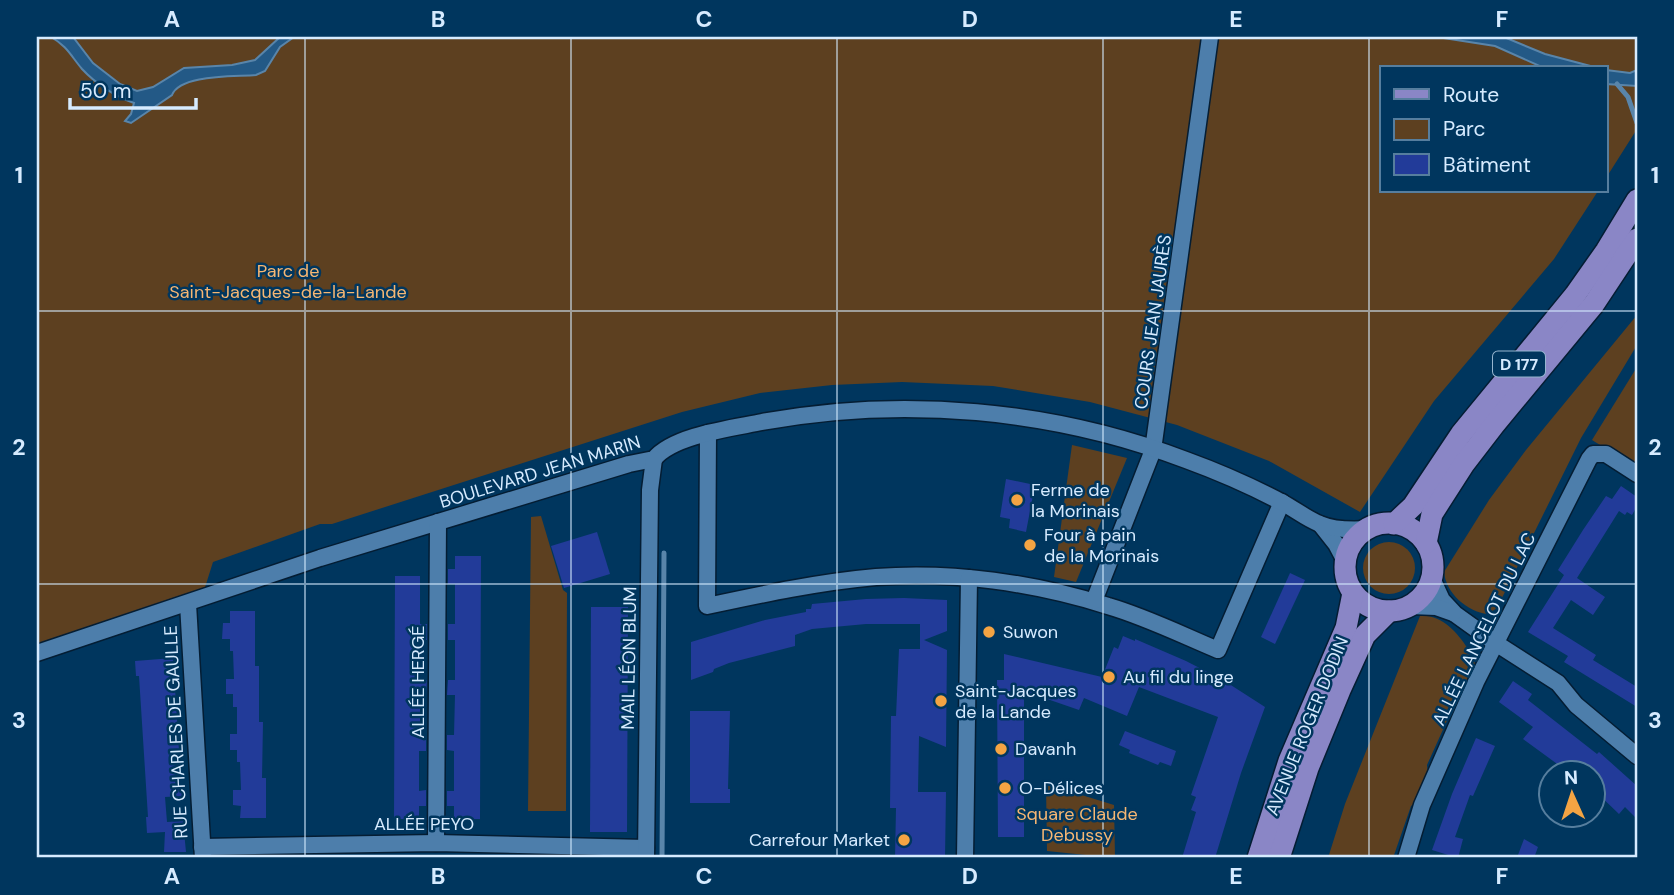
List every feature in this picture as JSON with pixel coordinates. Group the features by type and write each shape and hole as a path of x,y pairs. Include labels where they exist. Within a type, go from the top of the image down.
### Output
{"main road":[{"name":"D 177","path":"1394,524 1413,506 1467,427 1575,295 1637,200"},
{"name":"D 177","path":"1426,543 1432,514 1464,464 1594,304 1637,239"},
{"path":"1380,524 1394,524 1412,530 1426,543 1432,560 1432,578 1424,594 1410,606 1389,611 1366,605 1353,593 1345,574 1345,561 1353,542 1368,529 1380,524"},
{"name":"AVENUE ROGER DODIN","path":"1258,858 1289,761 1346,628 1353,593"},
{"name":"AVENUE ROGER DODIN","path":"1279,858 1308,768 1340,690 1365,635 1389,611"}],"street":[{"name":"COURS JEAN JAURÈS","path":"1094,601 1153,450 1210,37"},
{"name":"BOULEVARD JEAN MARIN","path":"37,653 320,558 629,464 654,459 661,450 708,433 779,419 852,411 942,410 1054,423 1124,438 1185,459 1282,502 1321,525 1345,561"},
{"path":"708,433 707,606 798,587 878,577 969,578 1026,586 1094,601 1218,650 1282,502"},
{"name":"ALLÉE LANCELOT DU LAC","path":"1406,858 1422,805 1494,642 1515,608 1589,458 1593,454 1606,454 1637,474"},
{"name":"MAIL LÉON BLUM","path":"646,853 650,506 654,459"},
{"name":"ALLÉE HERGÉ","path":"436,843 438,523"},
{"name":"BOULEVARD JEAN MARIN","path":"1321,525 1368,529"},
{"path":"965,858 969,578"},
{"path":"1432,578 1442,600 1455,614 1558,683 1576,705 1637,756"},
{"name":"RUE CHARLES DE GAULLE","path":"181,606 202,852"},
{"path":"1410,606 1436,607 1455,614"},
{"name":"ALLÉE PEYO","path":"202,852 436,843 646,853"}],"green space":[{"name":"Parc de Saint-Jacques-de-la-Lande","path":"37,37 1637,37 1637,129 1608,175 1608,66 1380,66 1380,192 1597,192 1554,259 1434,401 1360,512 1269,461 1177,425 1090,402 993,386 902,382 832,385 760,393 682,412 332,524 320,524 213,562 201,600 37,653"},
{"path":"1637,315 1637,345 1581,438 1497,608 1488,614 1473,610 1453,594 1444,572 1489,500 1526,450"},
{"path":"1637,367 1637,468 1592,440"},
{"path":"1072,445 1127,458 1076,582 1054,577"},
{"path":"541,516 563,590 567,593 566,811 528,811 531,517"},
{"path":"1389,542 1399,544 1407,550 1413,558 1413,578 1407,586 1399,592 1389,594 1379,592 1371,586 1365,578 1363,568 1365,558 1371,550 1379,544"},
{"path":"1420,616 1442,621 1473,651 1475,665 1472,678 1464,683 1427,765 1428,775 1411,806 1393,858 1328,858 1345,804"},
{"name":"Square Claude Debussy","path":"1046,784 1114,805 1115,858 1047,851"}],"water":[{"path":"51,37 73,37 93,63 120,84 137,91 153,87 184,68 232,65 255,60 280,37 294,37 280,47 265,71 256,75 209,78 186,83 131,123 125,121 131,114 134,103 113,94 94,80 65,48"},
{"path":"1437,37 1504,37 1545,54 1590,66 1540,66 1495,46"},
{"path":"1608,70 1630,73 1637,70 1637,86 1608,84"}],"building":[{"name":"Ferme de la Morinais","path":"1006,479 1035,485 1026,532 1009,528 1010,519 1000,517"},
{"path":"1621,486 1637,497 1637,506 1632,515 1619,511 1577,578 1605,597 1593,615 1571,600 1553,628 1596,655 1593,660 1637,687 1637,707 1564,662 1568,656 1528,632 1564,575 1558,570 1583,530 1606,496 1612,499"},
{"path":"597,532 610,574 564,588 551,546"},
{"path":"455,556 481,556 480,819 454,819 454,806 447,806 447,791 454,791 454,751 447,750 447,735 454,735 455,695 447,695 448,680 455,680 455,640 448,640 448,624 455,624 455,584 448,584 448,569 455,569"},
{"path":"1290,573 1305,580 1275,644 1261,637"},
{"path":"395,576 420,576 420,624 427,624 427,640 420,640 420,680 427,680 426,695 420,695 420,735 426,735 426,751 419,751 419,791 426,790 426,806 419,806 419,819 394,819"},
{"path":"904,598 947,600 947,631 924,640 947,650 946,747 919,736 918,792 946,792 945,858 895,858 896,808 890,808 891,716 896,716 899,649 920,649 920,624 866,624 812,629 795,635 795,646 729,663 691,680 691,642 765,620 806,612 806,609 811,609 812,604"},
{"path":"591,607 628,607 627,832 590,832"},
{"path":"230,611 255,611 255,666 259,666 259,722 263,722 262,778 266,778 266,818 240,818 241,806 233,805 233,790 241,790 237,750 230,750 230,734 237,734 237,707 233,707 233,694 226,694 226,679 234,679 233,651 230,651 230,639 222,639 223,623 230,623"},
{"path":"1123,636 1186,661 1223,680 1265,707 1215,858 1182,858 1196,812 1191,810 1196,797 1191,795 1218,717 1139,687 1127,716 1084,698 1079,710 1024,691 1024,837 998,837 997,680 1004,680 1004,654 1102,677 1114,647 1118,649"},
{"path":"173,658 182,796 165,797 167,822 183,821 186,852 164,852 165,832 147,833 139,676 136,676 135,661"},
{"path":"1513,681 1532,694 1528,700 1606,758 1549,758 1523,739 1533,727 1499,702"},
{"path":"690,711 730,711 730,803 690,803"},
{"path":"1125,731 1176,751 1171,766 1160,762 1158,765 1129,753 1130,750 1119,745"},
{"path":"1476,738 1495,746 1473,796 1470,795 1455,837 1463,839 1458,858 1432,850"},
{"path":"1608,760 1637,786 1637,819 1625,807 1619,814 1608,803"},
{"path":"1524,839 1538,847 1534,858 1518,855"}],"waterway":[{"path":"1617,84 1628,97 1637,123"},
{"path":"662,858 664,553"}],"place":[{"name":"Ferme de la Morinais","path":"1017,500"},
{"name":"Four à pain de la Morinais","path":"1030,545"},
{"name":"Suwon","path":"989,632"},
{"name":"Au fil du linge","path":"1109,677"},
{"name":"Saint-Jacques de la Lande","path":"941,701"},
{"name":"Davanh","path":"1001,749"},
{"name":"O-Délices","path":"1005,788"},
{"name":"Carrefour Market","path":"904,840"}]}
